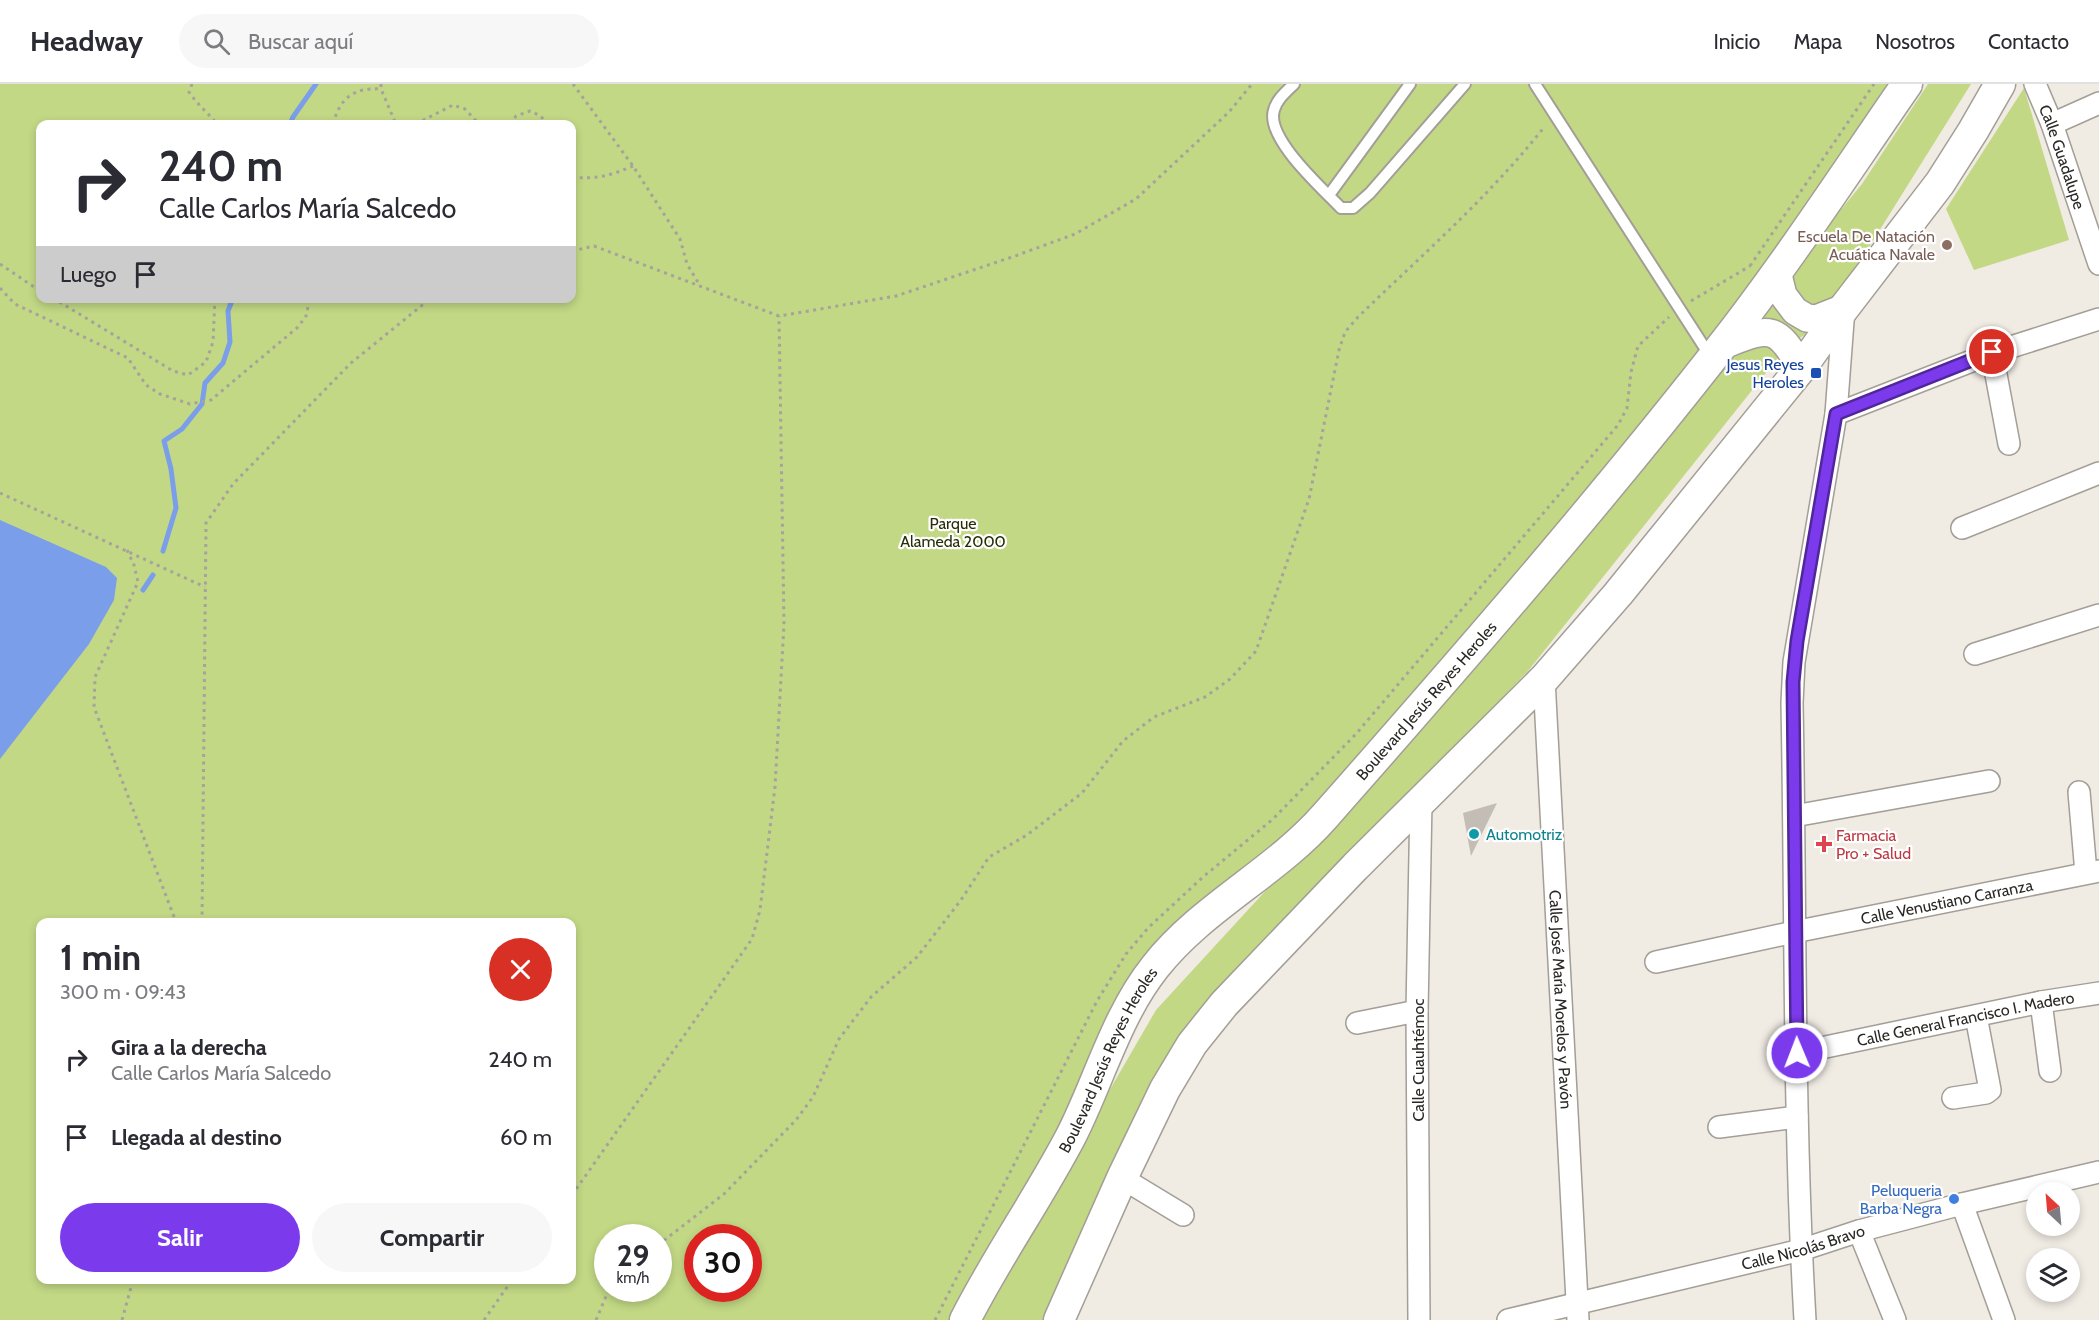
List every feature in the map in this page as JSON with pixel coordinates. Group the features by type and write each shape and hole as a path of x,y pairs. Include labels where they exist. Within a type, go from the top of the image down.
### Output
{"main road":[{"name":"Boulevard Jesús Reyes Heroles","path":"965,1320 1051,1173 1144,981 1186,934 1317,825 1456,668 1718,352 1764,268 1907,84"},
{"path":"1059,1320 1122,1178 1165,1089 1192,1044 1217,1012 1421,801 1544,679 1618,594 1801,368 1940,183 2000,84"}],"street":[{"name":"Calle Guadalupe","path":"2035,84 2052,124 2098,253"},
{"path":"2052,124 2099,103"},
{"path":"1764,268 1788,304 1807,318 1816,319 1844,308 1836,414 1794,662 1792,703 1797,1117 1805,1320"},
{"path":"1836,414 1992,352 2099,319"},
{"path":"1718,352 1755,333 1766,331 1774,333 1789,346 1801,368"},
{"path":"1992,352 2009,444"},
{"path":"1962,528 2099,473"},
{"path":"1975,654 2099,615"},
{"name":"Calle José María Morelos y Pavón","path":"1544,679 1578,1311"},
{"path":"1794,816 1989,781"},
{"path":"2079,792 2092,872"},
{"name":"Calle Cuauhtémoc","path":"1419,1320 1417,1011 1421,801"},
{"name":"Calle Venustiano Carranza","path":"1656,962 2092,872"},
{"name":"Calle General Francisco I. Madero","path":"1797,1053 2041,1002 2099,993"},
{"path":"2041,1002 2050,1071"},
{"path":"1357,1023 1417,1011"},
{"path":"1953,1098 1986,1093 1990,1090 1976,1016"},
{"path":"1719,1127 1797,1117"},
{"name":"Calle Nicolás Bravo","path":"1508,1320 1578,1311 1801,1250 1859,1231 2099,1172"},
{"path":"1122,1178 1183,1215"},
{"path":"1962,1204 2004,1320"},
{"path":"1859,1231 1895,1320"}],"lane":[{"path":"1294,84 1281,97 1273,111 1276,127 1283,144 1295,160 1341,208 1353,208 1370,193 1465,84"},
{"path":"1329,195 1410,84"},
{"path":"1535,84 1680,308 1718,352"}],"path":[{"path":"192,84 189,92 214,120"},
{"path":"573,84 633,166 680,239 687,264 700,286"},
{"path":"576,250 594,246 779,316 896,296 1075,234 1136,199 1229,112 1252,84"},
{"path":"935,1320 1097,1001 1126,954 1148,928 1273,819 1356,734 1469,603 1618,425 1627,408 1631,372 1638,346 1656,327 1680,308 1764,268 1874,84"},
{"path":"334,120 347,97 359,89 381,86 394,120"},
{"path":"424,120 453,105 465,109 475,120"},
{"path":"513,120 516,116 530,111 541,116 544,120"},
{"path":"672,1234 724,1194 796,1120 813,1096 839,1039 871,998 917,957 961,900 989,856 1027,835 1082,793 1123,741 1154,717 1205,697 1230,679 1256,651 1310,499 1339,350 1345,332 1481,198 1526,151 1554,114"},
{"path":"576,177 589,179 608,176 633,166"},
{"path":"0,264 36,288"},
{"path":"1744,275 1764,268"},
{"path":"0,288 15,304 128,358 146,385 160,394 190,404 211,400 298,327 306,316 309,303"},
{"path":"61,303 173,371 188,375 206,362 213,342 215,303"},
{"path":"202,918 206,523 234,484 351,363 425,303"},
{"path":"576,1189 752,939 760,910 775,787 784,624 779,316"},
{"path":"0,493 205,587"},
{"path":"127,550 138,582 95,677 94,707 174,918"},
{"path":"122,1320 132,1284"},
{"path":"484,1320 509,1284"},
{"path":"597,1320 604,1302"}],"green space":[{"name":"Parque Alameda 2000","path":"0,84 1897,84 1741,300 1535,552 1323,802 1147,960 1050,1168 954,1320 0,1320"},
{"path":"1928,84 1971,84 1819,327 1789,344 1528,671 1177,1038 1052,1320 981,1320 1047,1198 1156,1010 1550,581 1679,423 1769,297 1862,184"},
{"path":"2024,88 2069,240 1974,270 1946,209"}],"water":[{"path":"0,520 106,567 117,578 114,600 89,644 0,759"}],"building":[{"name":"Automotriz","path":"1497,803 1471,856 1463,813"}],"waterway":[{"path":"292,120 316,84"},
{"path":"163,551 176,508 171,469 164,441 182,429 202,404 205,383 223,363 230,342 228,311 231,303"},
{"path":"143,590 153,575"}],"place":[{"name":"Escuela De Natación Acuática Navale","path":"1947,245"},
{"name":"Jesus Reyes Heroles","path":"1816,373"},
{"name":"Automotriz","path":"1474,834"},
{"name":"Farmacia Pro + Salud","path":"1824,844"},
{"name":"Peluqueria Barba Negra","path":"1954,1199"}],"route":[{"path":"1797,1053 1792,703 1794,662 1836,414 1992,352"}]}
